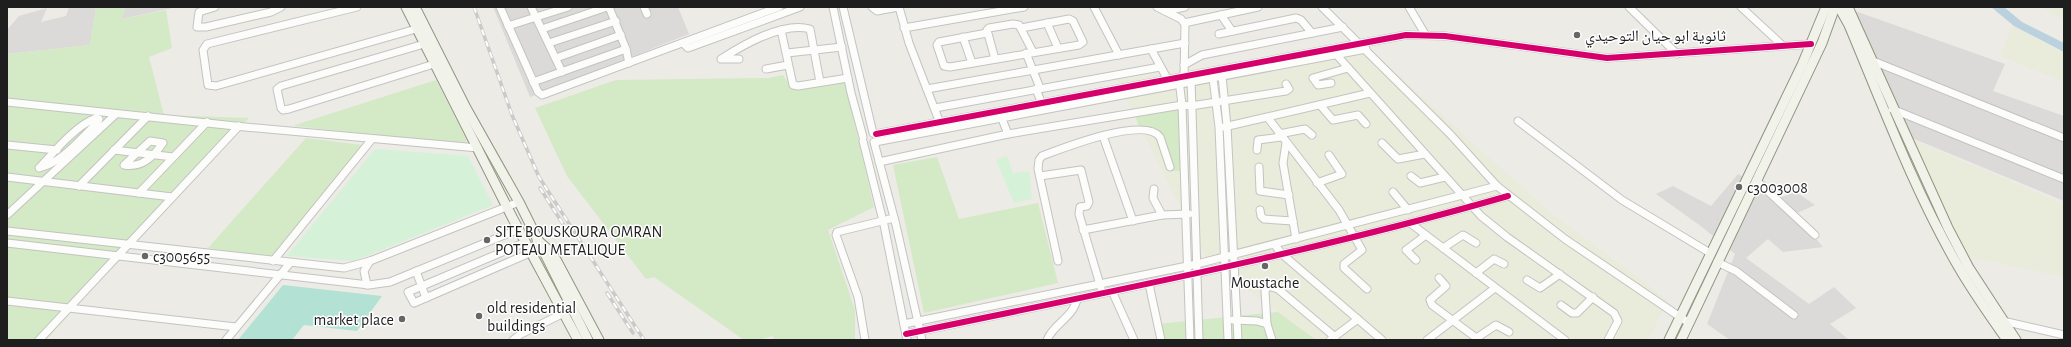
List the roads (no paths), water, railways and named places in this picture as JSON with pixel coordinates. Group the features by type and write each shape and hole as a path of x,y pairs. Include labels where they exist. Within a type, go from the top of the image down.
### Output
{"street":[{"path":"215,7 199,12 197,27 206,27 271,12 281,7"},
{"path":"357,7 207,44 204,46 203,50 208,84 216,86 416,29"},
{"path":"406,7 507,207 564,313 576,339"},
{"path":"415,7 466,108 519,202 536,239 588,340"},
{"path":"500,7 539,94 545,95 779,7"},
{"path":"531,7 562,72"},
{"path":"508,26 568,7"},
{"path":"542,28 608,7 616,21 626,49 629,63"},
{"path":"644,7 647,14"},
{"path":"683,43 688,48 691,48 800,7"},
{"path":"833,7 851,93 883,220 907,337 920,332 1188,276 1354,238 1508,196"},
{"path":"843,7 922,340"},
{"path":"872,7 877,11 899,7 904,28 940,123"},
{"path":"904,28 1006,8 1024,7"},
{"path":"1094,7 1119,55"},
{"path":"1156,7 1184,22 1186,27 1184,65 1185,80 1191,106 1200,340"},
{"path":"1165,11 1185,7"},
{"path":"1184,22 1258,7"},
{"path":"1322,7 1360,43 1461,145 1497,186 1508,196 1581,250 1689,323"},
{"path":"1409,7 1425,34"},
{"path":"1630,7 1677,54"},
{"path":"1742,7 1782,45"},
{"path":"1669,340 1811,44 1826,7"},
{"path":"1681,340 1822,43 1835,7"},
{"path":"1839,7 1850,25 1920,190 1948,249 1993,322 2007,340"},
{"path":"1848,7 1948,228 1969,268 2016,340"},
{"path":"1006,8 1012,24"},
{"path":"1221,15 1232,31"},
{"path":"1219,34 1298,18 1312,33"},
{"path":"987,33 939,42 938,44 943,63 948,67 1079,45 1083,41 1071,20 1021,28"},
{"path":"549,43 616,21"},
{"path":"1829,23 1838,22 1850,25"},
{"path":"1047,23 1058,48"},
{"path":"995,59 987,33 989,28 1012,24 1017,25 1021,28 1029,53 1042,104"},
{"path":"739,59 722,59 739,46 781,30 796,25 807,27 810,29 820,82"},
{"path":"1184,65 1202,55 1343,27"},
{"path":"781,30 793,85 848,78"},
{"path":"874,138 1001,116 1401,36 1425,34 1597,57 1627,58 1782,45 1811,44"},
{"path":"556,58 621,36"},
{"path":"963,37 972,63"},
{"path":"787,54 813,51 852,42"},
{"path":"928,89 1185,43"},
{"path":"424,44 281,86 277,89 281,108 283,110 289,109 434,64"},
{"path":"533,82 626,49"},
{"path":"1151,49 1168,80"},
{"path":"1331,49 1472,207 1497,229 1593,297 1617,317 1618,321 1608,340"},
{"path":"863,139 869,143 874,138 940,123 1001,116 1042,104 1168,80 1214,78 1366,49"},
{"path":"1873,61 2064,138"},
{"path":"766,69 788,65"},
{"path":"935,108 1160,66"},
{"path":"1331,83 1318,85 1313,78 1348,68"},
{"path":"1222,76 1227,126 1229,256 1225,267 1228,340"},
{"path":"1214,78 1229,256 1234,265 1238,340"},
{"path":"1185,80 1182,105 1182,138 1190,340"},
{"path":"879,162 1008,134 1182,105 1191,106 1286,91 1289,89 1286,84"},
{"path":"851,93 863,91"},
{"path":"1219,127 1268,118 1370,93"},
{"path":"7,102 116,114 478,148"},
{"path":"1320,105 1333,120 1357,115 1366,124"},
{"path":"1884,107 2064,179"},
{"path":"7,215 116,114"},
{"path":"79,186 148,116"},
{"path":"1001,116 1008,134"},
{"path":"1268,118 1339,210 1362,252 1344,264 1344,268 1367,289"},
{"path":"98,119 66,151 47,167 39,168 55,150 88,121 98,119"},
{"path":"1518,121 1622,200 1710,253"},
{"path":"139,193 207,122"},
{"path":"39,340 117,256 126,244 239,126"},
{"path":"1257,150 1258,140 1282,138 1305,129 1312,135"},
{"path":"1058,261 1038,166 1042,156 1088,139 1140,130 1151,130 1157,134 1163,142 1170,167"},
{"path":"1103,136 1133,221"},
{"path":"1182,138 1192,137"},
{"path":"1282,138 1283,158 1296,240"},
{"path":"273,262 372,139"},
{"path":"147,142 162,142 163,145 153,155 140,166 124,165 147,142"},
{"path":"1382,143 1398,159 1424,154"},
{"path":"7,146 75,152"},
{"path":"114,150 173,157"},
{"path":"1317,183 1342,174 1329,155"},
{"path":"1258,167 1260,191 1289,195"},
{"path":"1040,176 1081,170 1089,202 1086,206 1080,207 1078,213 1103,293"},
{"path":"1411,176 1420,183 1445,177"},
{"path":"7,177 172,197"},
{"path":"1757,181 1815,235"},
{"path":"904,324 1197,264 1296,240 1497,186"},
{"path":"1154,189 1153,198 1162,215"},
{"path":"1393,192 1408,210"},
{"path":"7,231 273,262 344,268 370,261 519,202"},
{"path":"1260,210 1261,216 1264,219 1293,221"},
{"path":"1083,230 1162,215 1186,213 1195,216"},
{"path":"865,340 858,297 836,235 839,231 894,218"},
{"path":"1410,223 1565,340"},
{"path":"7,243 367,285 390,282 519,229"},
{"path":"1416,260 1407,253 1406,250 1426,235"},
{"path":"1443,248 1463,235 1476,243"},
{"path":"536,239 546,246 553,254 599,340"},
{"path":"526,242 408,292 414,303 532,252"},
{"path":"1275,245 1282,254 1382,340"},
{"path":"1476,273 1494,259 1504,264"},
{"path":"367,285 364,271 370,261"},
{"path":"1717,262 1736,271 1794,315"},
{"path":"226,340 290,263"},
{"path":"416,272 426,298"},
{"path":"1527,280 1540,288 1560,274"},
{"path":"1438,278 1446,286 1429,302 1475,337 1478,337 1496,325 1509,332"},
{"path":"1149,284 1161,340"},
{"path":"1272,340 1267,324 1265,291 1266,288 1272,286 1278,288 1332,338 1358,320"},
{"path":"1427,340 1495,288"},
{"path":"1063,291 1067,301"},
{"path":"1112,291 1134,340"},
{"path":"1561,305 1572,313 1577,313 1593,297"},
{"path":"1047,340 1048,334 1075,311 1077,298"},
{"path":"7,301 236,327"},
{"path":"513,340 521,334 564,313"},
{"path":"1227,320 1257,321 1267,324"},
{"path":"2003,321 2064,334"}],"waterway":[{"path":"1997,7 2018,24 2064,48"}],"railway":[{"path":"474,7 512,115 539,177 644,340"},
{"path":"540,188 563,224"},
{"path":"607,293 633,333"}],"place":[{"name":"ثانوية ابو حيان التوحيدي","path":"1577,35"},
{"name":"c3003008","path":"1739,187"},
{"name":"SITE BOUSKOURA OMRAN POTEAU METALIQUE","path":"487,240"},
{"name":"c3005655","path":"145,256"},
{"name":"Moustache","path":"1265,266"},
{"name":"old residential buildings","path":"479,316"},
{"name":"market place","path":"402,319"}]}
